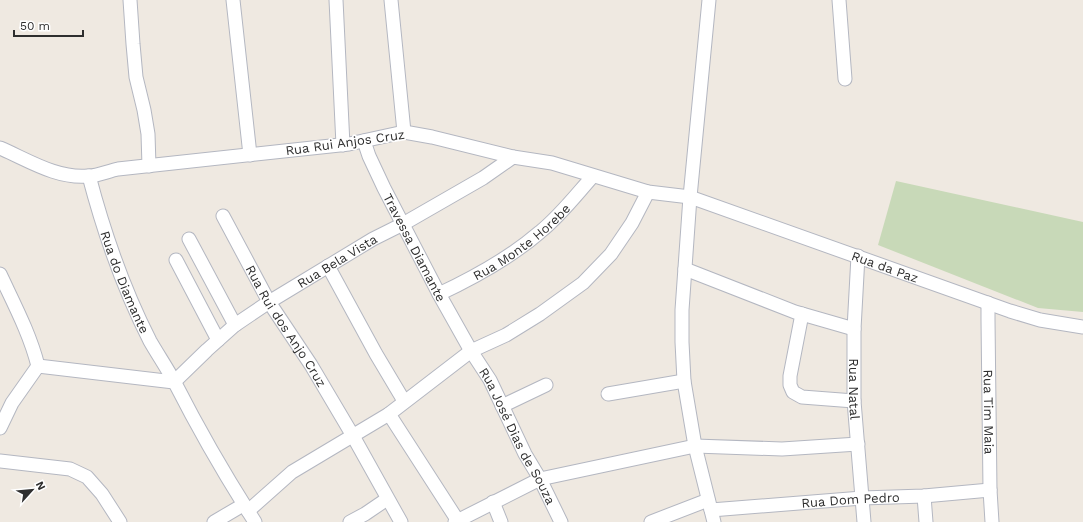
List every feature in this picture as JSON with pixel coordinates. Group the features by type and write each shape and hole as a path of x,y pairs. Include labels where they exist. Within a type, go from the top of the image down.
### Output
{"street":[{"path":"130,0 136,70 148,134 149,166"},
{"path":"233,0 250,155"},
{"path":"336,0 343,145"},
{"path":"391,0 404,132"},
{"path":"709,0 690,197 682,336 684,381 694,446 711,511"},
{"path":"839,0 845,79"},
{"name":"Rua Rui Anjos Cruz","path":"0,148 58,174 72,177 89,176 118,169 343,145 404,132 432,137 513,157 552,163 648,192 690,197"},
{"name":"Travessa Diamante","path":"364,141 369,156 403,224 439,294 471,351"},
{"name":"Rua Bela Vista","path":"174,382 235,325 269,302 373,239 403,224 483,178 513,157"},
{"name":"Rua do Diamante","path":"89,176 112,255 150,341 186,406 249,513"},
{"name":"Rua Monte Horebe","path":"439,294 470,279 519,249 542,231 593,176"},
{"path":"214,522 249,513 292,472 389,414 471,351 506,335 540,314 583,283 611,254 632,224 648,192"},
{"name":"Rua da Paz","path":"690,197 988,303 1040,320 1083,327"},
{"name":"Rua Rui dos Anjo Cruz","path":"222,216 269,302 311,365 401,522"},
{"path":"189,239 235,325"},
{"name":"Rua Natal","path":"858,256 854,329 854,401 864,522"},
{"path":"176,260 218,340"},
{"path":"328,266 376,354 404,401"},
{"path":"685,269 761,300 854,329"},
{"path":"0,274 21,318 38,366"},
{"name":"Rua Tim Maia","path":"988,303 990,490 992,522"},
{"path":"802,314 790,376 790,385 793,392 802,397 854,401"},
{"name":"Rua José Dias de Souza","path":"471,351 490,380 525,454 540,479 562,522"},
{"path":"38,366 174,382"},
{"path":"0,428 6,402 38,366"},
{"path":"608,394 684,381"},
{"path":"502,406 546,385"},
{"path":"389,414 456,521 540,479 694,446 782,449 858,444"},
{"path":"0,461 70,469 87,477 102,494 120,522"},
{"name":"Rua Dom Pedro","path":"651,522 711,511 862,498 924,496 990,490"},
{"path":"924,496 926,522"},
{"path":"350,522 365,514 387,498"},
{"path":"493,502 502,522"}],"green space":[{"path":"896,181 1083,222 1083,312 1038,308 878,245"}]}
